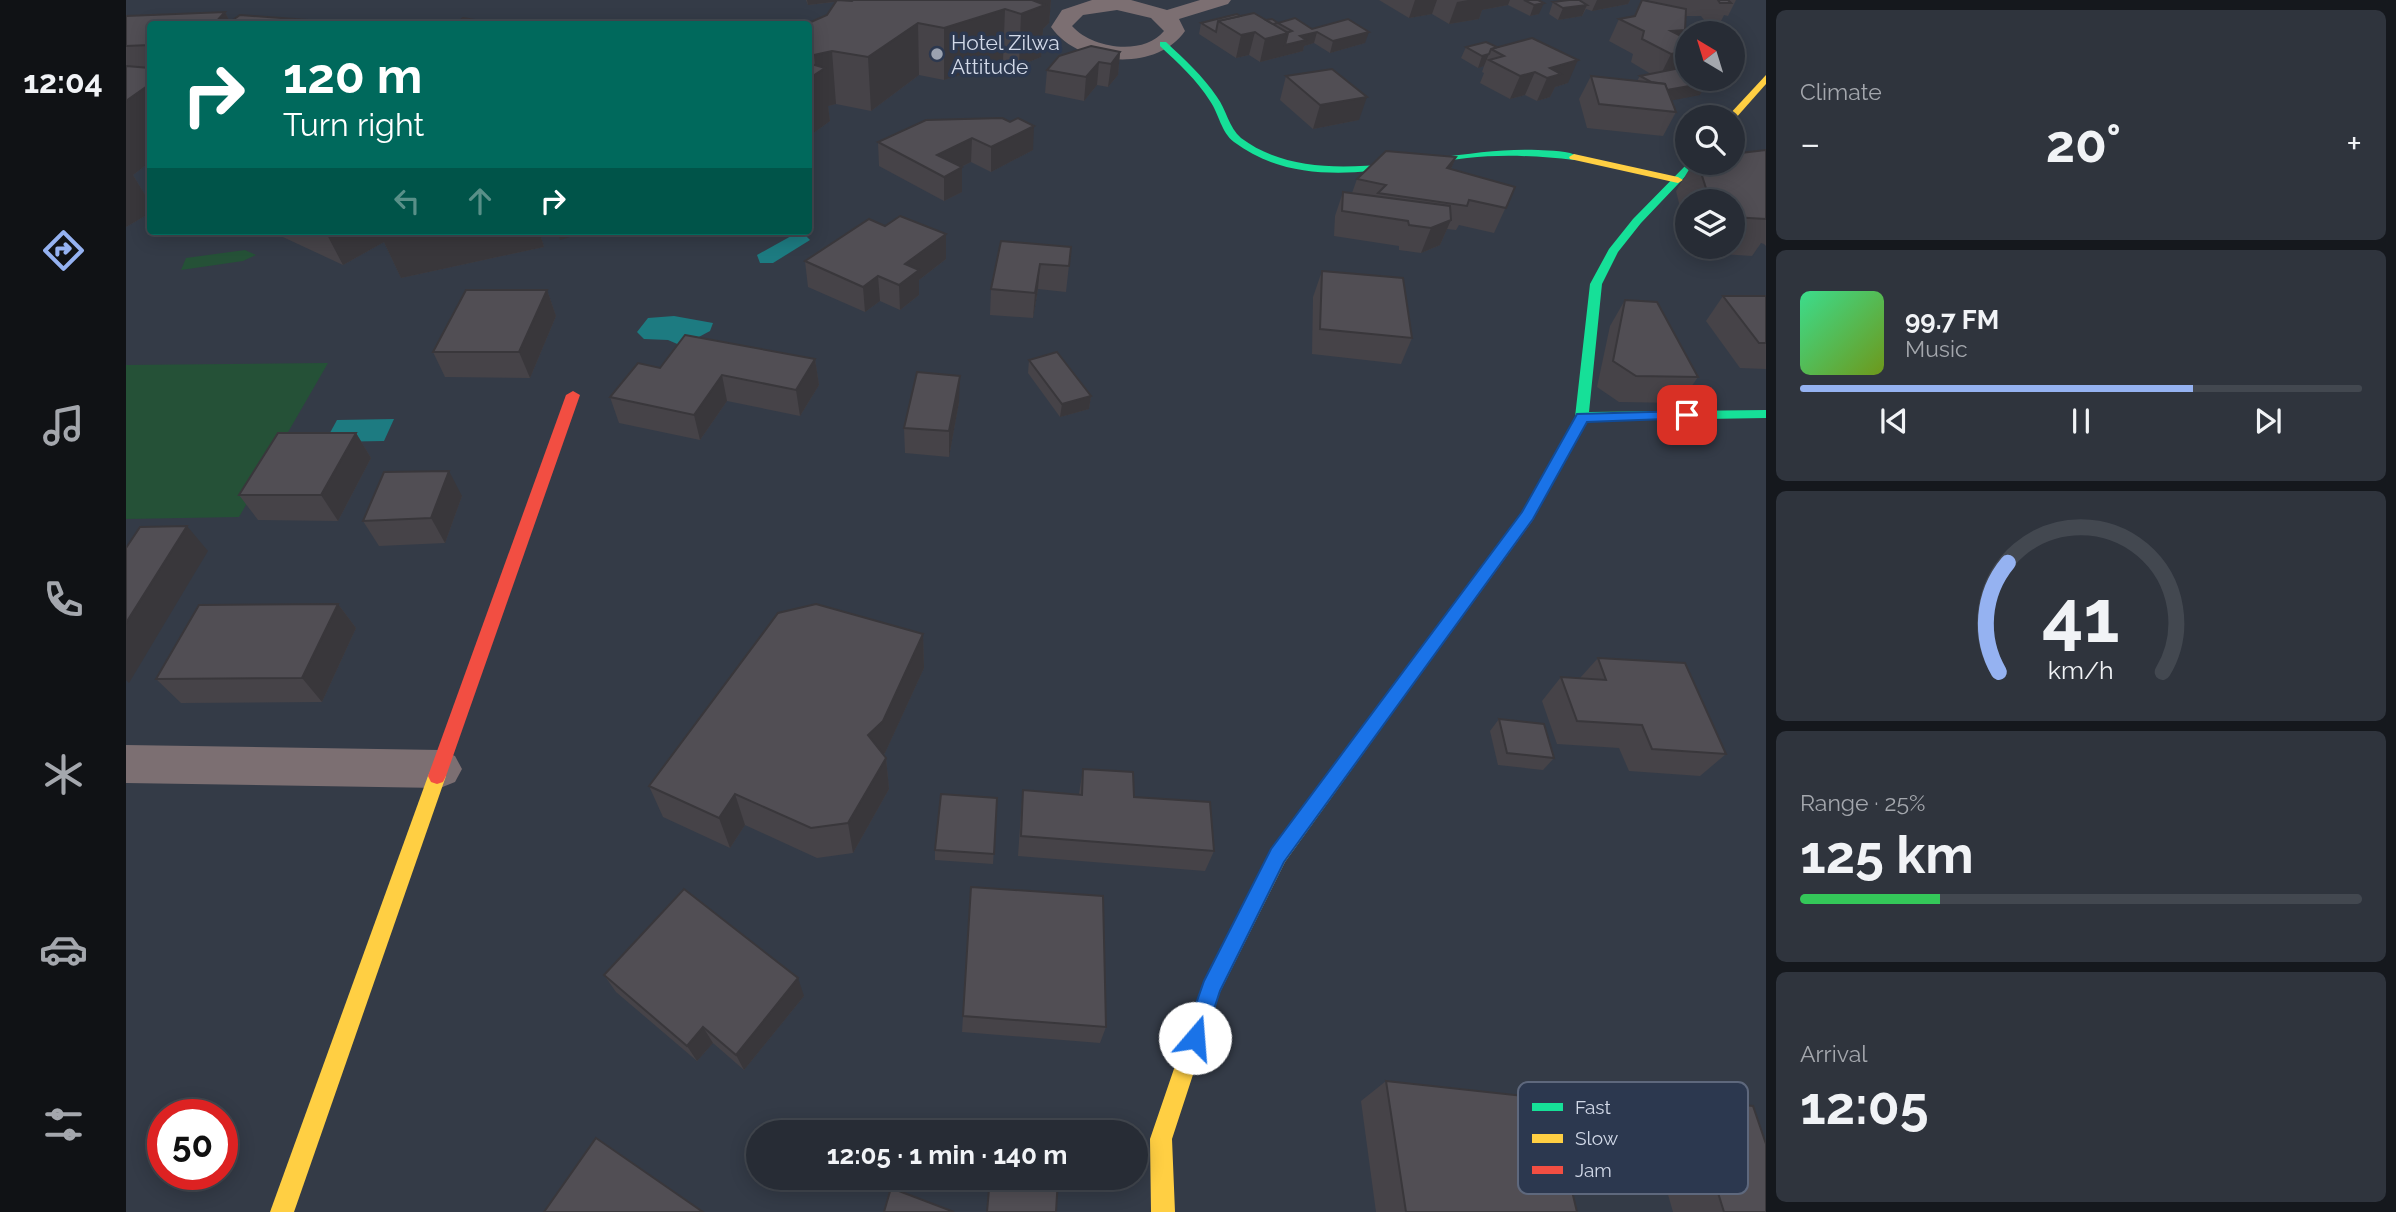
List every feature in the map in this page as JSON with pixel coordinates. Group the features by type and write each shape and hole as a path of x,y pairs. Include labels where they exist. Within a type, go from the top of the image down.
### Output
{"street":[{"path":"1164,17 1221,0"},
{"path":"1100,5 1136,6 1164,17 1175,31 1172,38 1163,44 1138,51 1107,51 1075,42 1065,35 1061,27 1063,20 1070,13 1100,5"},
{"path":"1163,44 1215,99 1236,138 1272,159 1301,167 1336,170 1499,153 1537,154 1620,163 1678,180"},
{"path":"1742,105 1766,78"},
{"path":"1163,1212 1161,1139 1211,988 1278,856 1528,516 1582,417 1596,284 1613,251 1637,221 1682,175"},
{"path":"282,1212 573,395"},
{"path":"1582,417 1766,414"},
{"path":"126,764 440,769"}],"green space":[{"path":"245,250 256,255 243,261 181,270 186,258"},
{"path":"328,363 239,517 126,519 126,365"}],"water":[{"path":"793,235 805,235 810,240 773,263 760,263 757,255"},
{"path":"674,316 713,323 710,331 682,346 668,340 644,339 637,332 648,318"},
{"path":"394,419 384,441 325,442 337,420"}],"building":[{"path":"837,0 1032,0 1045,5 1021,14 1005,9 944,28 918,23 868,57 832,51 812,54 812,22 827,15"},
{"path":"1524,0 1538,0 1544,3 1534,5"},
{"path":"1579,0 1587,5 1563,8 1553,2"},
{"path":"1642,0 1686,9 1685,21 1675,21 1675,31 1671,31 1675,33 1675,53 1671,54 1642,39 1644,31 1619,19 1635,16"},
{"path":"1718,0 1728,0 1731,3 1720,3"},
{"path":"225,12 217,21 147,21 147,45 126,46 126,16"},
{"path":"1254,13 1288,33 1265,39 1255,32 1241,35 1218,21"},
{"path":"1237,14 1240,16 1218,21 1216,32 1201,23"},
{"path":"240,15 321,21 231,21"},
{"path":"1295,18 1312,29 1348,19 1369,32 1333,41 1317,32 1300,36 1306,40 1285,45 1286,33 1292,31 1278,23"},
{"path":"1532,38 1578,60 1550,68 1561,74 1547,78 1535,72 1520,76 1489,60 1504,56 1491,49"},
{"path":"1486,42 1497,47 1482,56 1466,47"},
{"path":"1091,46 1120,52 1111,64 1099,62 1086,77 1047,70 1059,56"},
{"path":"812,64 825,68 812,76"},
{"path":"126,66 147,68 147,86 126,101"},
{"path":"1332,69 1367,97 1320,105 1286,76"},
{"path":"1675,69 1675,89 1667,90 1665,84 1651,82 1640,76"},
{"path":"1591,76 1665,84 1675,112 1599,104"},
{"path":"1002,118 1010,122 1018,118 1034,126 991,147 972,138 937,155 962,167 944,177 878,142 926,120"},
{"path":"1766,150 1766,219 1745,218 1745,189 1706,189 1702,175 1745,175 1745,152"},
{"path":"1386,151 1456,157 1447,168 1515,187 1506,208 1469,200 1467,206 1378,193 1386,185 1357,179"},
{"path":"1343,192 1450,206 1451,220 1431,228 1409,225 1408,221 1342,211"},
{"path":"900,216 946,234 905,264 919,270 899,285 878,276 863,287 805,261 869,219 885,226"},
{"path":"1001,241 1071,247 1069,266 1040,264 1035,293 991,289"},
{"path":"1322,271 1403,278 1412,338 1320,329"},
{"path":"466,290 547,290 519,352 433,352"},
{"path":"1723,296 1766,296 1766,343 1759,343"},
{"path":"1625,300 1657,302 1698,377 1636,376 1613,361"},
{"path":"685,335 815,359 796,390 722,375 694,415 610,397 638,363 660,368"},
{"path":"1057,352 1091,396 1062,404 1029,360"},
{"path":"917,372 960,376 949,431 904,428"},
{"path":"278,433 356,433 321,495 239,495"},
{"path":"449,471 431,518 363,521 384,472"},
{"path":"187,526 126,623 126,548 140,527"},
{"path":"338,604 302,678 156,679 199,605"},
{"path":"816,604 923,634 883,721 868,735 886,758 848,823 811,828 735,794 719,818 649,786 778,613"},
{"path":"1598,658 1685,663 1726,754 1652,749 1642,725 1577,721 1561,677 1606,680"},
{"path":"1499,719 1544,724 1554,758 1507,753"},
{"path":"1083,769 1133,772 1134,797 1210,802 1214,851 1021,836 1023,790 1082,795"},
{"path":"941,794 997,798 994,854 935,850"},
{"path":"971,887 1103,896 1106,1027 963,1016"},
{"path":"684,889 798,978 736,1055 703,1027 687,1046 604,975"},
{"path":"1386,1081 1518,1095 1518,1194 1573,1194 1577,1212 1406,1212"},
{"path":"1748,1105 1753,1106 1766,1144 1766,1212 1724,1212 1718,1194 1748,1194"},
{"path":"596,1138 703,1212 544,1212"},
{"path":"890,1190 896,1190 954,1212 884,1212"},
{"path":"989,1190 1057,1190 1056,1212 987,1212"}],"traffic: fast":[{"path":"1163,44 1209,91 1230,131 1238,140 1264,155 1292,165 1350,170 1494,153 1574,157"},
{"path":"1566,446 1582,417 1596,284 1613,251 1637,221 1681,175"},
{"path":"1582,417 1766,414"}],"traffic: slow":[{"path":"1742,105 1766,78"},
{"path":"1574,157 1678,180"},
{"path":"1163,1212 1161,1139 1211,988 1278,856 1380,717"},
{"path":"282,1212 437,776"}],"traffic: jam":[{"path":"437,776 573,395"},
{"path":"1380,717 1528,516 1566,446"}],"place":[{"name":"Hotel Zilwa Attitude","path":"937,54"}],"route":[{"path":"1195,1038 1211,988 1278,856 1528,516 1582,417 1687,415"}]}
